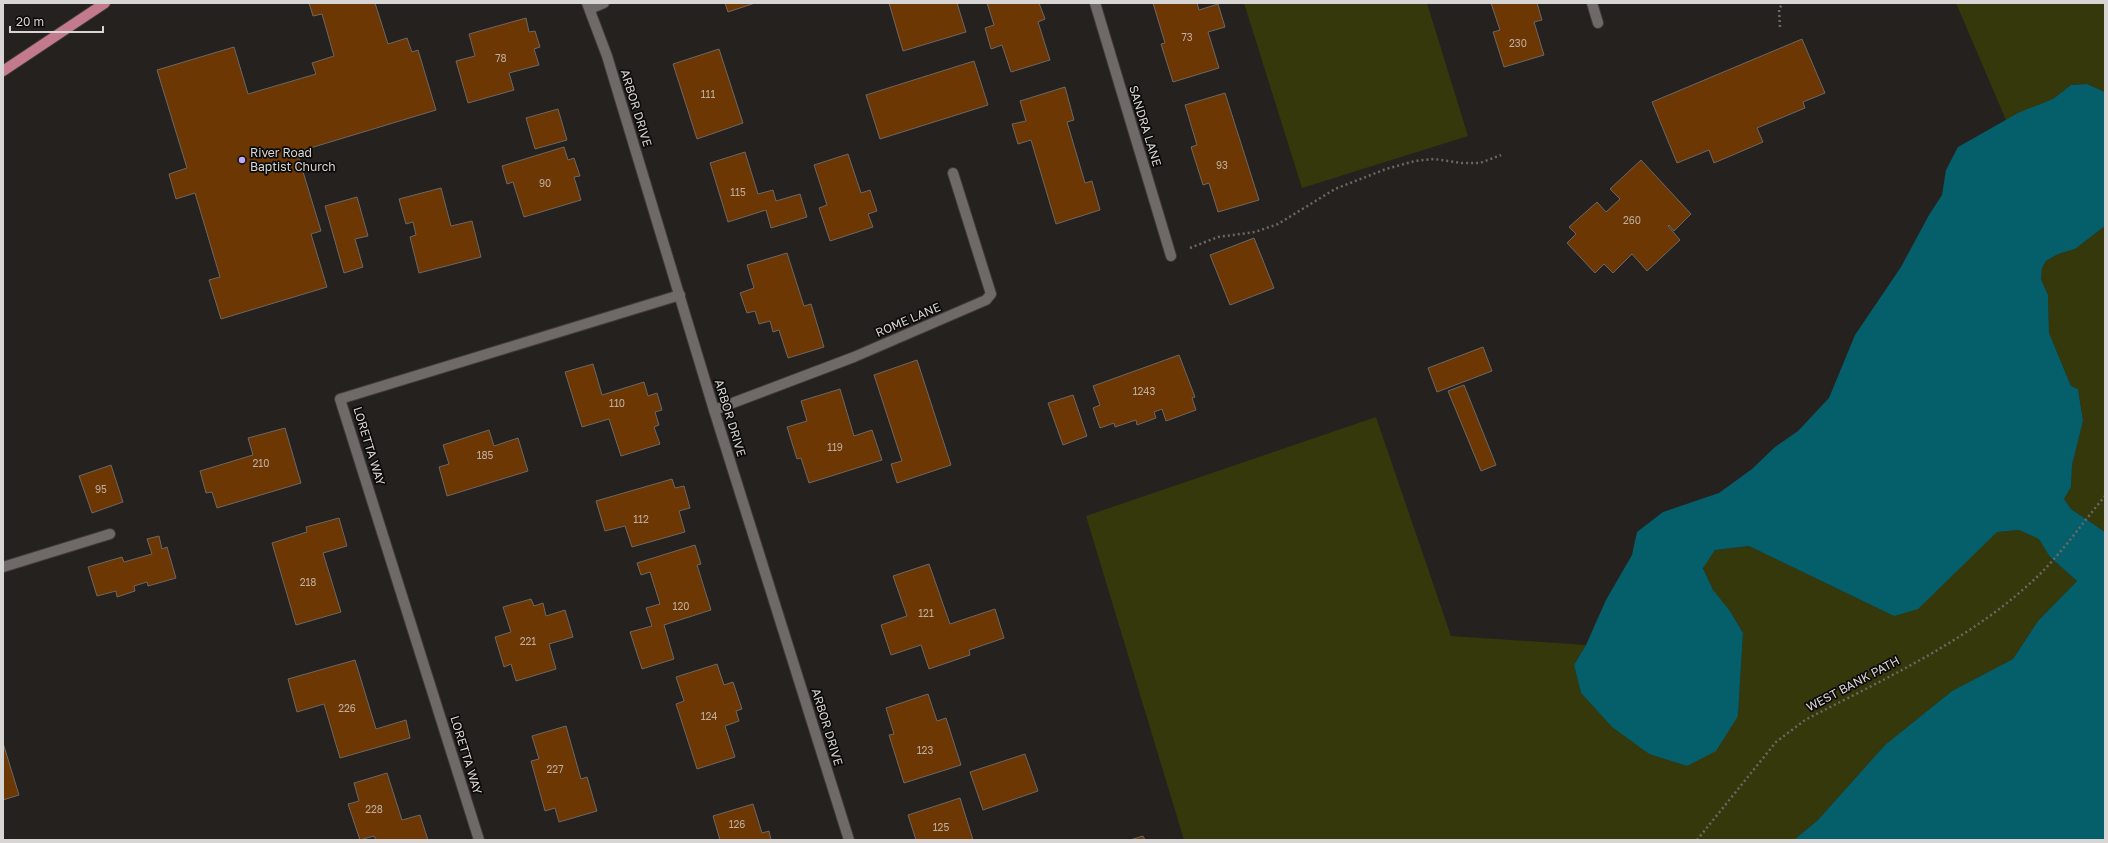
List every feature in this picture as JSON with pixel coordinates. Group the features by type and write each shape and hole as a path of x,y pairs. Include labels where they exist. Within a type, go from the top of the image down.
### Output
{"main road":[{"path":"3,71 105,3"}],"street":[{"path":"588,6 604,3"},
{"name":"SANDRA LANE","path":"1095,3 1171,256"},
{"path":"1592,3 1598,23"},
{"name":"ARBOR DRIVE","path":"588,6 607,56 714,410 849,840"},
{"name":"ROME LANE","path":"714,410 854,357 986,300 991,294 953,174"},
{"name":"LORETTA WAY","path":"479,840 340,399 680,296"},
{"path":"3,567 110,534"}],"path":[{"path":"1780,27 1780,9 1783,3"},
{"path":"1171,256 1218,237 1255,232 1278,224 1335,189 1386,169 1415,161 1434,158 1462,163 1480,163 1501,155"},
{"name":"WEST BANK PATH","path":"1697,840 1776,742 1790,729 1804,720 1941,647 2016,595 2042,572 2105,496"}],"green space":[{"path":"1244,3 1427,3 1468,136 1302,188"},
{"path":"1956,3 2105,3 2105,92 2087,84 2071,85 2053,99 2006,120"},
{"path":"2105,226 2105,532 2071,509 2064,499 2071,487 2072,465 2083,421 2078,389 2071,386 2049,333 2048,295 2041,279 2042,268 2046,261 2058,254 2075,249"},
{"path":"1376,417 1451,636 1586,645 1574,665 1581,693 1612,727 1649,754 1687,766 1738,716 1743,633 1730,611 1713,591 1703,567 1715,550 1749,546 1894,616 1997,532 2019,530 2040,539 2050,557 2077,581 2038,621 2013,659 1952,691 1885,745 1818,820 1794,840 1184,840 1086,516"}],"water":[{"path":"2087,84 2105,92 2105,226 2075,249 2058,254 2046,261 2042,268 2041,279 2048,295 2049,333 2071,386 2078,389 2083,421 2072,465 2071,487 2064,499 2071,509 2105,532 2105,840 1794,840 1818,820 1885,745 1952,691 2013,659 2038,621 2077,581 2050,557 2039,539 2019,530 1997,532 1918,609 1894,616 1749,546 1715,550 1703,568 1713,590 1730,611 1743,633 1738,716 1716,751 1687,766 1649,754 1612,727 1581,693 1574,665 1586,645 1606,600 1632,555 1637,532 1663,512 1719,493 1752,469 1775,447 1798,431 1829,398 1855,335 1901,267 1929,215 1942,195 1946,170 1958,147 2018,113 2053,99 2071,85"}],"building":[{"name":"River Road Baptist Church","path":"309,3 375,3 388,44 407,38 412,52 418,50 436,110 297,152 321,231 311,234 327,287 221,319 209,280 220,277 195,193 176,199 169,174 187,168 157,70 234,47 248,94 316,74 312,63 334,56 322,14 313,16"},
{"path":"725,3 755,3 728,12"},
{"path":"889,3 957,3 966,32 903,51"},
{"path":"987,3 1039,3 1045,19 1038,22 1050,60 1011,72 1002,45 991,49 985,28 994,25"},
{"path":"1153,3 1197,3 1199,10 1218,4 1225,27 1208,32 1219,68 1173,82 1161,44 1165,43"},
{"path":"1491,3 1537,3 1542,20 1534,22 1544,55 1504,67 1493,32 1500,30"},
{"path":"526,18 529,32 535,31 540,47 534,49 539,65 509,73 514,90 468,103 456,61 475,56 469,34"},
{"path":"1802,39 1825,93 1803,102 1805,108 1757,128 1763,142 1714,163 1709,150 1677,163 1652,102"},
{"path":"719,49 743,123 697,139 673,64"},
{"path":"974,61 988,105 880,139 866,95"},
{"path":"1065,87 1074,120 1067,122 1085,183 1092,181 1100,210 1056,224 1031,140 1018,144 1012,124 1026,121 1020,101"},
{"path":"1225,93 1259,200 1218,212 1209,183 1203,185 1191,147 1197,145 1185,105"},
{"path":"558,109 567,140 535,149 526,118"},
{"path":"564,147 568,160 574,158 580,176 574,177 581,200 524,217 513,182 507,184 502,166"},
{"path":"745,152 758,194 773,190 776,201 800,194 807,217 771,228 766,210 728,222 710,163"},
{"path":"848,154 861,193 870,190 877,211 868,214 873,227 830,241 819,208 827,205 814,165"},
{"path":"1641,160 1691,214 1674,231 1669,225 1668,226 1680,240 1647,271 1632,254 1613,273 1604,264 1595,273 1567,243 1576,234 1569,227 1597,202 1606,212 1620,199 1610,189"},
{"path":"441,188 451,226 472,221 481,257 419,273 410,237 416,235 413,222 406,224 399,199"},
{"path":"357,197 368,236 355,239 363,267 344,273 325,206"},
{"path":"1254,238 1274,288 1230,305 1210,255"},
{"path":"787,253 804,306 811,304 824,347 788,358 779,330 773,332 770,321 759,324 755,311 747,313 740,293 754,288 747,265"},
{"path":"1483,347 1492,371 1437,392 1428,368"},
{"path":"1179,355 1195,397 1192,398 1196,410 1166,421 1162,409 1154,412 1156,418 1137,425 1136,420 1115,427 1114,423 1100,428 1093,408 1100,405 1093,386"},
{"path":"917,360 951,465 897,483 891,464 902,461 874,375"},
{"path":"593,364 602,395 644,382 648,396 657,393 662,410 655,412 659,425 654,427 660,444 621,456 609,419 582,427 565,372"},
{"path":"1464,385 1496,465 1481,471 1448,391"},
{"path":"840,389 854,436 872,430 882,460 809,483 801,458 797,459 787,427 807,421 801,401"},
{"path":"1073,395 1087,436 1063,445 1048,403"},
{"path":"285,428 301,483 217,508 212,492 206,493 200,471 253,455 248,438"},
{"path":"489,430 494,446 518,438 528,471 447,496 439,467 449,464 443,445"},
{"path":"111,465 123,502 92,513 79,476"},
{"path":"672,479 675,488 684,486 690,508 679,511 685,532 632,547 625,526 605,531 596,501"},
{"path":"339,518 347,546 323,553 341,612 296,625 272,543 307,532 306,527"},
{"path":"159,536 162,549 167,547 176,578 148,586 147,582 134,586 135,591 117,597 116,591 97,596 88,567 122,557 124,562 152,554 147,539"},
{"path":"695,545 701,564 697,565 711,610 664,625 674,659 642,669 630,632 652,626 646,608 660,604 650,572 641,575 637,563"},
{"path":"929,564 950,624 995,609 1004,638 969,650 970,655 929,669 921,645 891,655 881,625 907,616 893,576"},
{"path":"531,599 534,606 543,603 546,616 565,610 573,637 549,644 556,669 516,681 511,664 504,667 495,637 511,632 503,607"},
{"path":"355,660 376,729 406,720 410,738 340,758 324,704 297,712 288,679"},
{"path":"717,664 724,685 733,682 742,709 736,711 739,721 725,726 735,757 697,769 676,704 684,701 676,677"},
{"path":"928,694 937,721 946,718 961,765 904,783 889,735 894,734 886,708"},
{"path":"566,726 581,779 587,777 597,811 559,822 555,808 545,811 531,761 539,759 532,736"},
{"path":"3,743 19,795 3,800"},
{"path":"1025,754 1038,791 983,810 970,772"},
{"path":"387,773 402,820 420,815 428,840 376,840 374,836 360,840 348,804 359,801 354,783"},
{"path":"960,798 973,840 916,840 908,815"},
{"path":"753,804 762,833 769,831 771,840 720,840 713,816"},
{"path":"1143,836 1145,840 1130,840"}],"place":[{"name":"River Road Baptist Church","path":"242,160"}]}
